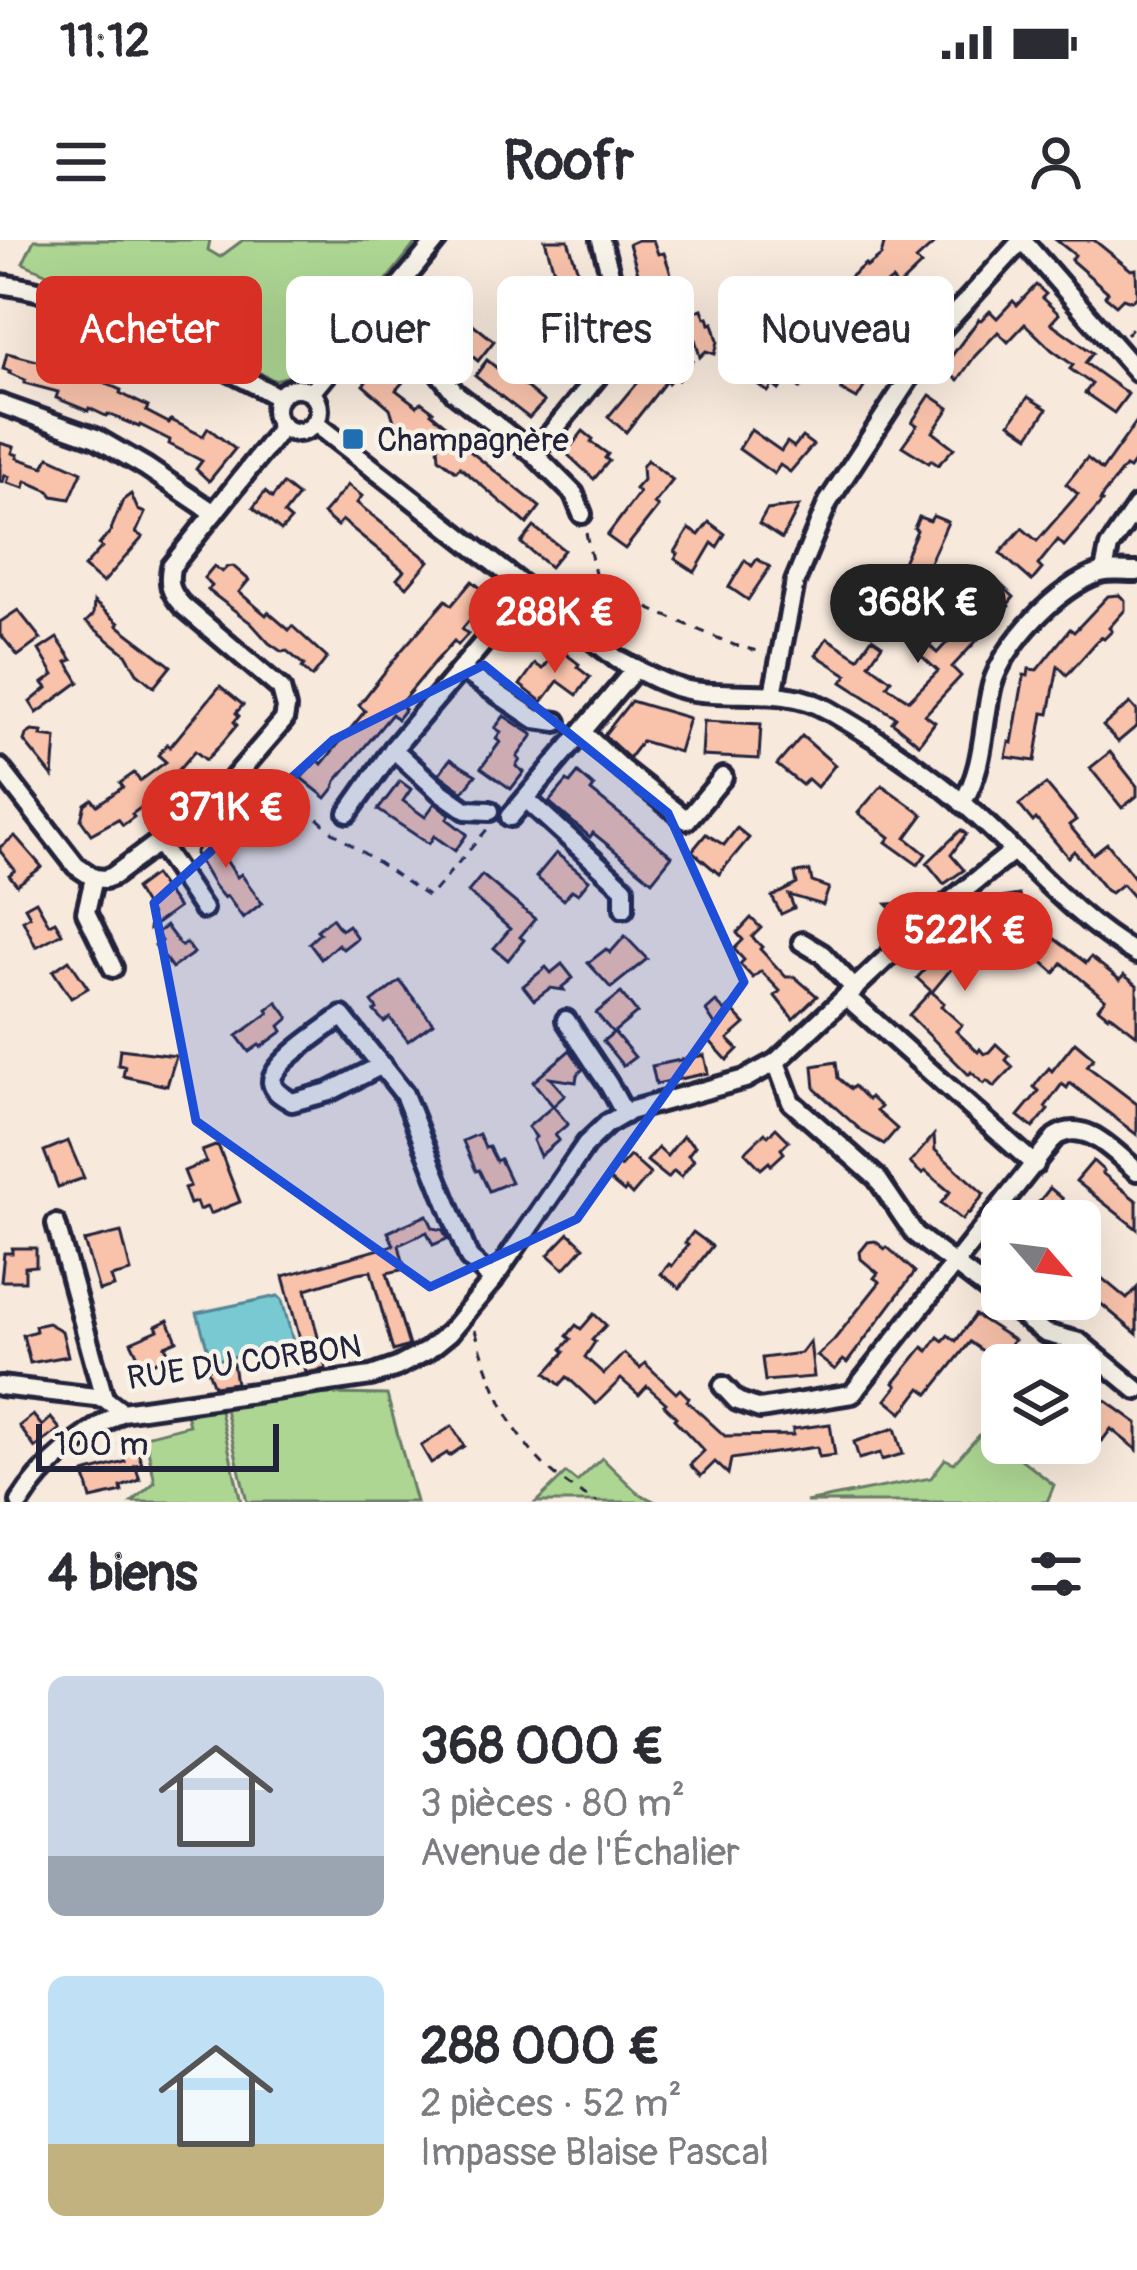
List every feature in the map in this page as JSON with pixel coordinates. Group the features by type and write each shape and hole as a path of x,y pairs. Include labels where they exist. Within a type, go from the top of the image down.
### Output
{"street":[{"path":"408,276 437,240"},
{"path":"534,454 628,339 601,240"},
{"path":"773,694 795,582 828,502 942,328 1022,240 1137,371"},
{"path":"0,284 63,299 158,335 279,398"},
{"path":"311,393 319,384"},
{"path":"448,384 534,454 574,494 582,514"},
{"path":"290,389 311,393 319,410 315,423 296,431 283,426 275,410 279,398 290,389"},
{"path":"0,404 96,438 214,513"},
{"path":"315,423 617,659 689,691 796,698 821,706 877,740 962,802 1103,932 1137,954"},
{"path":"0,768 76,866 105,879 214,801 284,720 281,689 182,605 168,584 171,567 283,426"},
{"path":"1104,571 1108,547 1137,506"},
{"path":"962,802 978,772 992,684 1007,652 1070,587 1104,571 1137,572"},
{"path":"348,813 393,749 527,591"},
{"path":"510,818 636,668"},
{"path":"461,669 536,718 557,722"},
{"path":"583,733 687,820 723,777"},
{"path":"393,749 466,810 490,812"},
{"path":"526,799 624,888 624,908"},
{"path":"158,842 203,909"},
{"name":"RUE DU CORBON","path":"0,1386 104,1398 122,1412 371,1376 427,1351 470,1311 586,1144 607,1124 625,1114 745,1079 776,1062 927,920 1012,852"},
{"path":"94,878 86,912 113,968"},
{"path":"802,942 822,954 851,993 1034,1165"},
{"path":"382,1065 329,1092 292,1102 274,1090 272,1082 276,1068 342,1016 382,1065 404,1094 469,1258 493,1280"},
{"path":"566,1020 625,1114"},
{"path":"776,1062 791,1102 877,1178 915,1234 1046,1333 1078,1342 1137,1390"},
{"path":"723,1386 737,1401 760,1409 852,1394 1054,1137 1065,1130 1076,1129 1099,1140 1137,1171"},
{"path":"56,1224 104,1398"},
{"path":"20,1502 68,1448 122,1412"}],"path":[{"path":"582,514 597,583 608,591 734,646 780,652"},
{"path":"470,1311 503,1410 519,1437 559,1478 597,1502"}],"highlighted area":[{"path":"484,665 668,813 744,982 577,1219 430,1287 196,1121 154,903 333,740"}],"green space":[{"path":"34,240 210,240 208,250 220,257 243,240 418,240 390,276 286,276 286,377 274,380 262,374 262,276 52,276 23,263"},
{"path":"327,1394 387,1395 416,1502 247,1502 225,1409 220,1411 241,1502 132,1502 155,1482 145,1436 189,1425 185,1410"},
{"path":"981,1433 981,1464 1027,1464 1054,1485 1047,1502 806,1502 931,1478 945,1459 954,1463"},
{"path":"602,1458 638,1493 656,1502 536,1502 566,1473 577,1482"}],"water":[{"path":"278,1296 294,1345 211,1361 197,1313"}],"building":[{"path":"545,240 568,240 579,276 556,276"},
{"path":"653,240 658,254 664,253 672,276 639,276 629,244"},
{"path":"888,240 938,240 916,260 921,265 910,276 851,276 881,256"},
{"path":"1056,240 1094,240 1131,270 1136,269 1137,297 1123,298 1116,305 1071,260 1075,255"},
{"path":"1036,285 1046,294 1042,298 1059,314 1051,323 1093,353 1085,363 1128,394 1114,413 1085,393 1092,384 1025,324 1008,342 998,332 958,380 954,377 954,353 979,319 990,311 997,318 1013,301 1017,305"},
{"path":"702,309 713,323 718,341 715,354 706,351 700,357 694,312"},
{"path":"473,324 494,341 478,361 473,357"},
{"path":"7,353 36,361 36,384 107,384 169,423 203,436 208,428 235,449 209,481 196,469 202,461 169,444 170,440 140,425 56,398 58,392 24,383 3,369"},
{"path":"487,360 497,368 497,384 523,384 544,402 529,418 475,376"},
{"path":"401,384 396,390 433,411 474,448 471,452 540,507 527,524 460,467 456,471 439,458 438,446 424,434 418,441 394,421 390,408 363,385"},
{"path":"636,384 664,384 626,432 608,417"},
{"path":"757,384 783,384 779,390 773,385 768,392"},
{"path":"845,384 866,384 857,399 841,390"},
{"path":"930,395 949,408 933,432 954,448 938,465 902,446"},
{"path":"1028,397 1047,409 1029,436 1010,423"},
{"path":"1137,421 1137,458 1064,546 1058,540 1032,581 1000,553 1022,528 1037,541 1078,494 1066,484 1087,458 1102,470"},
{"path":"751,430 781,451 787,442 794,447 802,437 813,445 790,472 780,465 774,474 739,449"},
{"path":"583,431 608,454 609,461 594,479 566,453"},
{"path":"0,443 14,447 17,458 44,467 49,457 82,472 70,499 53,496 26,481 24,488 7,483 5,475 0,481"},
{"path":"647,460 673,480 625,549 607,536 639,493 635,489 643,480"},
{"path":"283,484 298,496 284,514 291,520 281,531 253,508 265,492 272,498"},
{"path":"348,485 362,496 357,503 429,561 407,587 397,579 404,571 342,520 337,526 323,514"},
{"path":"131,494 138,510 145,513 136,533 143,537 103,583 84,567 102,547 123,500"},
{"path":"799,506 782,539 759,524 767,510"},
{"path":"933,516 948,522 925,573 903,562 919,517 930,521"},
{"path":"709,522 725,534 717,547 712,543 695,572 675,559 675,552 689,529 699,535"},
{"path":"534,527 564,550 550,567 521,543"},
{"path":"757,559 770,567 748,600 729,587 745,560 752,566"},
{"path":"214,566 222,572 233,566 249,580 239,592 289,630 292,626 327,658 312,677 304,665 269,643 208,590 212,586 204,578"},
{"path":"996,580 1014,597 952,667 961,676 925,715 935,722 919,744 892,722 896,717 842,682 847,675 816,655 827,638 858,658 872,638 882,645 869,664 891,680 887,686 909,700 938,671 916,651 922,638 937,653"},
{"path":"472,581 495,600 484,614 478,610 462,629 468,634 458,645 454,641 435,662 400,704 405,709 397,719 392,714 326,798 301,778 318,760 322,764 365,711 359,705 401,651 446,600 452,605"},
{"path":"1108,596 1125,600 1125,610 1109,628 1112,631 1067,675 1058,666 1035,761 1006,757 1024,675 1028,676 1029,669 1037,670 1070,629 1074,632"},
{"path":"94,602 171,666 154,687 137,673 126,654 86,622 93,615"},
{"path":"18,610 41,639 18,656 0,634 0,622"},
{"path":"57,638 79,682 37,713 30,702 54,675 39,650"},
{"path":"558,648 590,677 577,695 558,681 542,702 520,685 535,664 543,669"},
{"path":"220,686 243,705 236,713 237,725 221,744 206,760 195,751 170,780 173,784 123,825 118,819 91,834 81,820 85,804 92,799 97,805 134,773 140,781 166,762 158,755"},
{"path":"631,701 689,718 679,752 642,741 629,758 604,735"},
{"path":"1130,703 1137,711 1137,726 1118,742 1103,726"},
{"path":"504,716 533,735 517,757 516,766 524,772 511,789 481,768 500,742 496,739 501,732 495,728"},
{"path":"704,721 761,724 759,759 702,756"},
{"path":"32,731 56,738 53,777 24,741"},
{"path":"802,736 835,765 817,787 808,779 802,785 777,765"},
{"path":"1110,752 1137,786 1137,796 1122,808 1090,768"},
{"path":"450,759 476,775 463,792 439,774"},
{"path":"578,773 594,787 591,791 672,856 652,881 549,802"},
{"path":"400,781 411,789 403,801 425,817 435,803 467,834 455,851 434,836 429,844 378,810"},
{"path":"1046,784 1076,820 1069,825 1093,854 1107,843 1137,881 1137,901 1122,884 1111,893 1106,890 1074,851 1068,857 1019,805"},
{"path":"882,785 923,815 906,838 926,854 918,865 858,813"},
{"path":"226,823 240,841 222,854 262,903 243,918 214,886 195,854"},
{"path":"737,828 749,838 719,874 692,851 706,834 724,845"},
{"path":"961,830 966,834 951,855 964,870 944,884 927,863"},
{"path":"15,836 42,867 17,885 9,875 15,870 0,851"},
{"path":"556,853 589,880 578,894 572,890 564,900 536,877"},
{"path":"810,871 812,882 829,888 823,905 789,895 794,908 781,914 772,897 797,884 795,873"},
{"path":"154,875 178,908 149,929 151,915 135,889"},
{"path":"482,875 535,919 508,960 494,948 510,929 468,892"},
{"path":"1019,895 1023,915 1010,917 992,942 977,945 932,992 962,1025 956,1031 978,1052 989,1052 996,1044 1009,1056 1006,1060 1013,1067 994,1087 969,1075 909,1015 931,991 917,978 955,933 989,904"},
{"path":"36,901 49,924 55,921 62,933 36,947 23,920 30,916 25,907"},
{"path":"907,903 916,913 895,932 888,920 895,912 887,904"},
{"path":"332,918 341,930 348,925 357,938 343,949 338,944 321,959 309,943"},
{"path":"751,918 761,928 752,937 760,949 786,977 795,977 817,996 793,1019 775,996 780,991 761,971 753,978 740,964 744,960 734,949 743,940 737,933"},
{"path":"166,926 181,946 186,943 194,953 172,968 155,945 161,941 156,933"},
{"path":"1038,926 1086,963 1091,957 1120,980 1124,975 1137,985 1137,1035 1098,1008 1105,999 1062,963 1055,973 1023,945"},
{"path":"625,936 647,959 611,988 588,963 606,949 610,953"},
{"path":"69,960 88,988 71,998 53,971"},
{"path":"562,964 573,978 564,990 550,988 534,1000 523,986 546,967 551,973"},
{"path":"400,981 433,1023 408,1041 390,1018 384,1022 372,1002"},
{"path":"621,993 637,1013 614,1032 635,1057 623,1066 603,1041 613,1033 596,1013"},
{"path":"277,1002 289,1018 280,1026 283,1031 249,1052 237,1036"},
{"path":"716,1002 725,1011 729,1007 745,1024 728,1039 738,1049 727,1060 707,1038 717,1028 706,1011"},
{"path":"1075,1042 1094,1058 1087,1066 1137,1104 1137,1135 1070,1083 1067,1088 1062,1084 1033,1128 1018,1116 1039,1091 1034,1087 1039,1080"},
{"path":"120,1049 176,1056 167,1086 123,1076 125,1066 118,1065"},
{"path":"570,1050 583,1069 576,1082 550,1078 565,1095 553,1106 533,1082"},
{"path":"704,1055 708,1073 656,1084 652,1066"},
{"path":"836,1062 838,1078 868,1100 870,1097 881,1107 877,1111 897,1129 884,1144 863,1132 815,1089 813,1066"},
{"path":"553,1106 568,1124 555,1135 559,1140 540,1156 528,1127"},
{"path":"776,1128 789,1141 781,1149 784,1153 761,1169 745,1152"},
{"path":"479,1134 485,1148 489,1147 496,1161 500,1159 511,1182 489,1191 463,1141"},
{"path":"934,1135 935,1150 984,1194 962,1220 941,1203 950,1192 910,1163"},
{"path":"683,1136 695,1146 688,1155 694,1160 681,1177 674,1171 668,1178 647,1161 658,1148 667,1156"},
{"path":"68,1141 84,1178 58,1187 44,1151"},
{"path":"218,1145 240,1202 210,1214 207,1207 199,1210 196,1202 190,1204 184,1171 206,1162 202,1151"},
{"path":"630,1156 650,1174 632,1195 606,1177"},
{"path":"1093,1161 1137,1201 1137,1229 1101,1200 1076,1181"},
{"path":"1050,1188 1063,1199 1062,1200 1040,1200"},
{"path":"427,1215 433,1228 443,1230 447,1239 433,1245 427,1232 399,1245 405,1269 387,1273 409,1346 393,1351 371,1271 357,1273 306,1289 326,1369 306,1373 283,1276 394,1245 388,1232"},
{"path":"121,1232 131,1272 111,1277 114,1287 99,1291 84,1241"},
{"path":"693,1232 712,1246 680,1288 661,1274 688,1245"},
{"path":"569,1233 584,1247 564,1269 548,1255"},
{"path":"875,1241 915,1272 847,1363 843,1360 835,1370 817,1356 880,1282 860,1252"},
{"path":"12,1248 36,1248 36,1266 25,1267 25,1281 1,1281 4,1253 12,1253"},
{"path":"1101,1277 1127,1299 1137,1288 1137,1334 1101,1304"},
{"path":"594,1314 606,1325 585,1357 604,1374 624,1353 640,1368 645,1363 676,1393 680,1389 725,1436 793,1435 793,1429 830,1424 835,1455 819,1457 817,1447 731,1459 728,1474 715,1462 701,1476 690,1465 704,1451 647,1386 639,1395 621,1379 596,1404 567,1377 560,1385 546,1373 565,1352 562,1349 571,1339 567,1336"},
{"path":"975,1315 1014,1340 981,1344 981,1350 970,1342 929,1394 921,1388 902,1413 886,1400 923,1347 928,1351 938,1337 943,1341 948,1335 956,1341"},
{"path":"168,1320 177,1341 165,1346 170,1355 143,1367 131,1342"},
{"path":"48,1323 62,1331 68,1356 30,1363 23,1335"},
{"path":"810,1341 814,1377 765,1381 762,1358 801,1353"},
{"path":"233,1364 236,1383 214,1386 207,1368"},
{"path":"1101,1397 1137,1423 1137,1450 1111,1429 1102,1441"},
{"path":"33,1415 42,1426 51,1418 60,1429 35,1448 19,1426"},
{"path":"452,1426 464,1446 431,1463 421,1446"},
{"path":"895,1428 903,1454 859,1459 854,1442"},
{"path":"134,1440 142,1464 135,1465 140,1480 121,1487 122,1492 91,1499 84,1473 125,1462 120,1443"}],"place":[{"name":"Champagnère","path":"353,439"}]}
